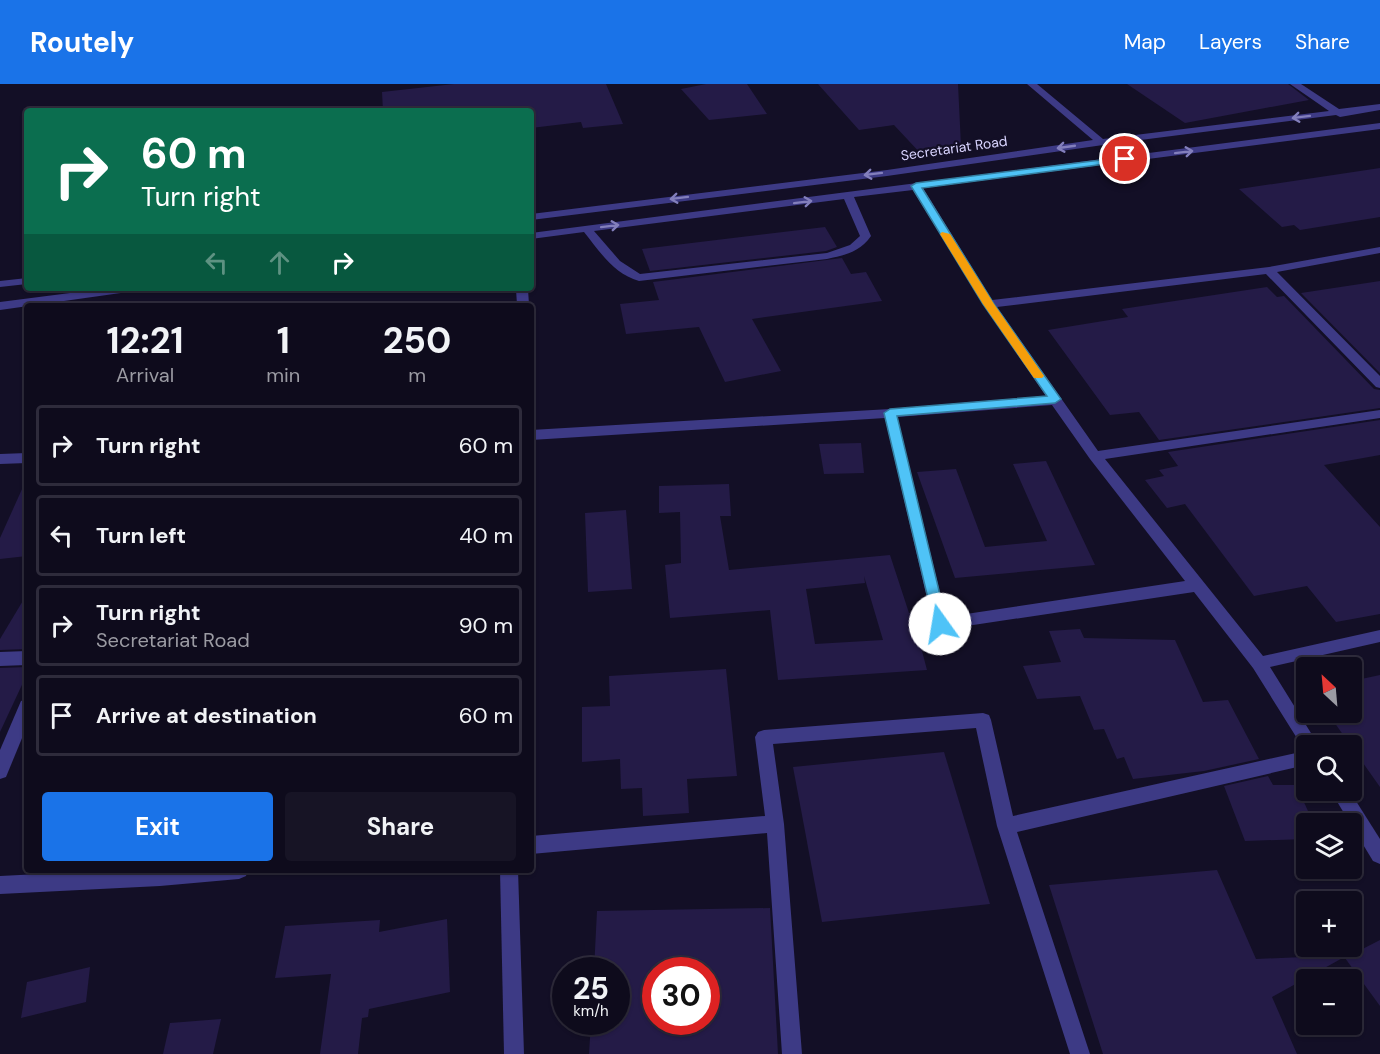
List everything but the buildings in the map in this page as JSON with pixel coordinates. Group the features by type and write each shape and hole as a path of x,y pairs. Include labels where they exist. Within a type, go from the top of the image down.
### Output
{"street":[{"path":"1032,84 1101,142"},
{"path":"1295,84 1358,129"},
{"name":"Secretariat Road","path":"534,217 887,173 1101,142 1380,107"},
{"name":"Secretariat Road","path":"534,236 1380,126"},
{"path":"916,186 989,304 1095,456 1259,663 1304,735"},
{"path":"587,229 616,265 626,273 639,278 671,276 827,256 848,251 861,244 866,236 848,196"},
{"path":"989,304 1269,270 1380,250"},
{"path":"1269,270 1380,384"},
{"path":"0,284 24,281"},
{"path":"0,306 112,291"},
{"path":"534,435 890,413 1055,399"},
{"path":"890,413 940,624 1198,585"},
{"path":"1095,456 1380,414"},
{"path":"0,459 24,458"},
{"path":"1259,663 1380,636"},
{"path":"0,659 24,658"},
{"path":"0,771 24,713"},
{"path":"792,1054 775,824 764,737 983,720 1006,826 1080,1054"},
{"path":"1006,826 1296,760"},
{"path":"1347,801 1380,855"},
{"path":"534,845 775,824"},
{"path":"0,885 161,873"},
{"path":"509,873 514,1054"}],"slow traffic":[{"path":"945,234 1038,376"}],"route":[{"path":"940,624 890,413 1055,399 989,304 916,186 1125,159"}]}
